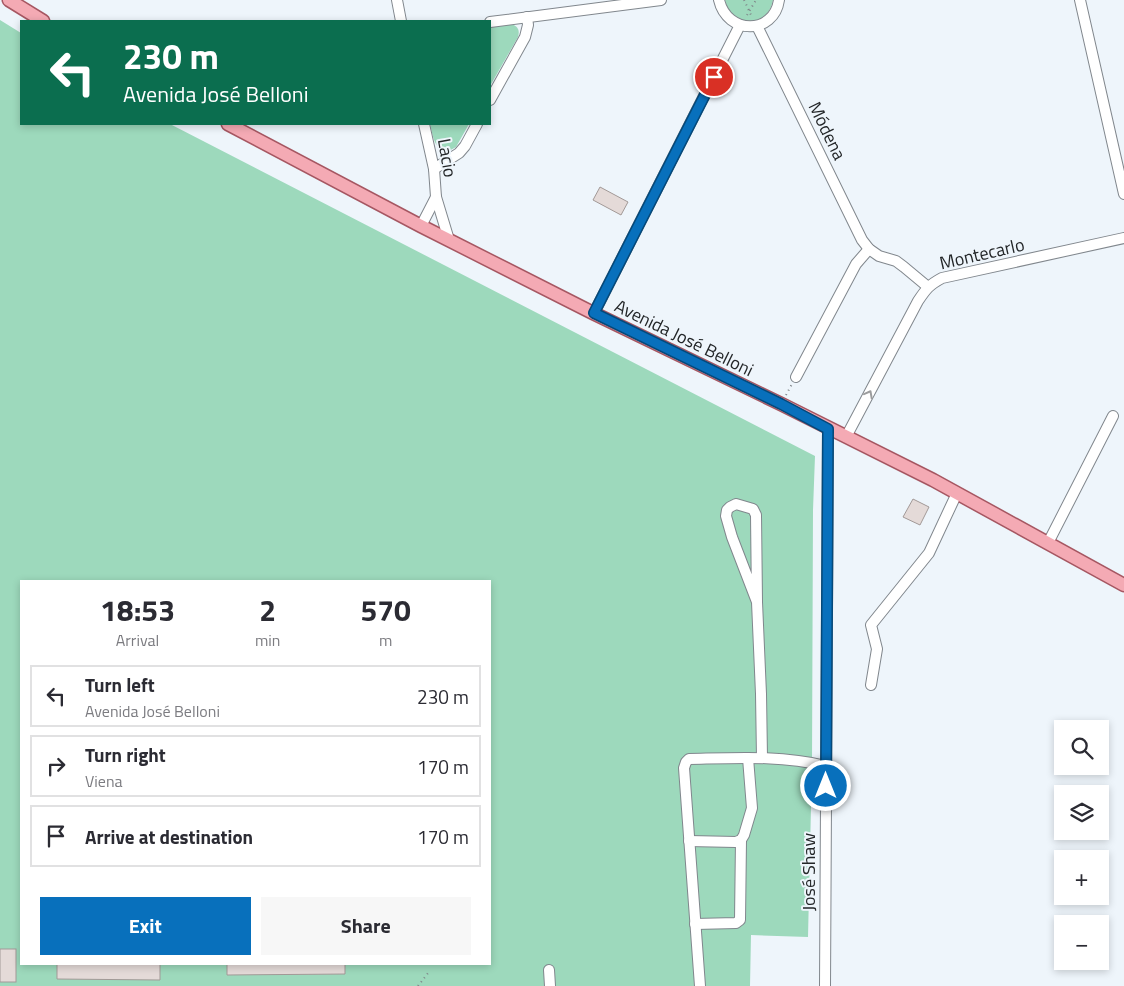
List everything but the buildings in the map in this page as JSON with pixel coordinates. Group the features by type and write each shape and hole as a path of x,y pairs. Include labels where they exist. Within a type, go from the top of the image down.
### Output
{"main road":[{"path":"10,0 41,20"},
{"name":"Avenida José Belloni","path":"230,125 421,226 933,480 1124,585"}],"street":[{"path":"396,0 401,20"},
{"path":"491,22 661,0"},
{"path":"719,0 724,13 734,22 748,26 757,26 770,18 776,12 779,0"},
{"path":"1080,0 1124,194"},
{"path":"491,98 525,37 528,25 527,17"},
{"path":"594,313 740,25"},
{"name":"Módena","path":"757,26 862,240 869,249"},
{"name":"Lacio","path":"424,125 434,169 436,197 450,240"},
{"path":"434,169 459,153 476,125"},
{"name":"Lacio","path":"421,226 436,197"},
{"name":"Montecarlo","path":"846,437 918,301 928,287 942,278 1124,238"},
{"path":"796,377 856,264 869,249 879,256 896,261 928,287"},
{"path":"1048,543 1113,416"},
{"name":"José Shaw","path":"825,986 828,429"},
{"path":"871,685 877,649 871,625 929,553 957,493"},
{"path":"757,602 726,516 727,510 736,504 753,509 756,515 762,758"},
{"path":"696,924 736,923 740,920 741,840 752,808 748,758"},
{"path":"700,986 684,768 686,762 689,759 762,758 797,760 826,766"},
{"path":"689,841 736,842 741,840"},
{"path":"549,970 550,986"}],"path":[{"path":"744,0 757,26"},
{"path":"740,25 756,0"},
{"path":"781,404 796,377"},
{"path":"418,986 428,973"}],"green space":[{"path":"725,0 773,0 770,10 764,16 749,22 734,16 728,10"},
{"path":"0,20 20,32 20,125 172,125 815,456 808,937 751,935 750,986 0,986"},
{"path":"512,24 516,26 519,32 491,84 491,27"},
{"path":"430,125 468,125 456,147 447,152 439,148 433,137"}],"route":[{"path":"714,77 594,313 781,404 828,429 826,786"}]}
